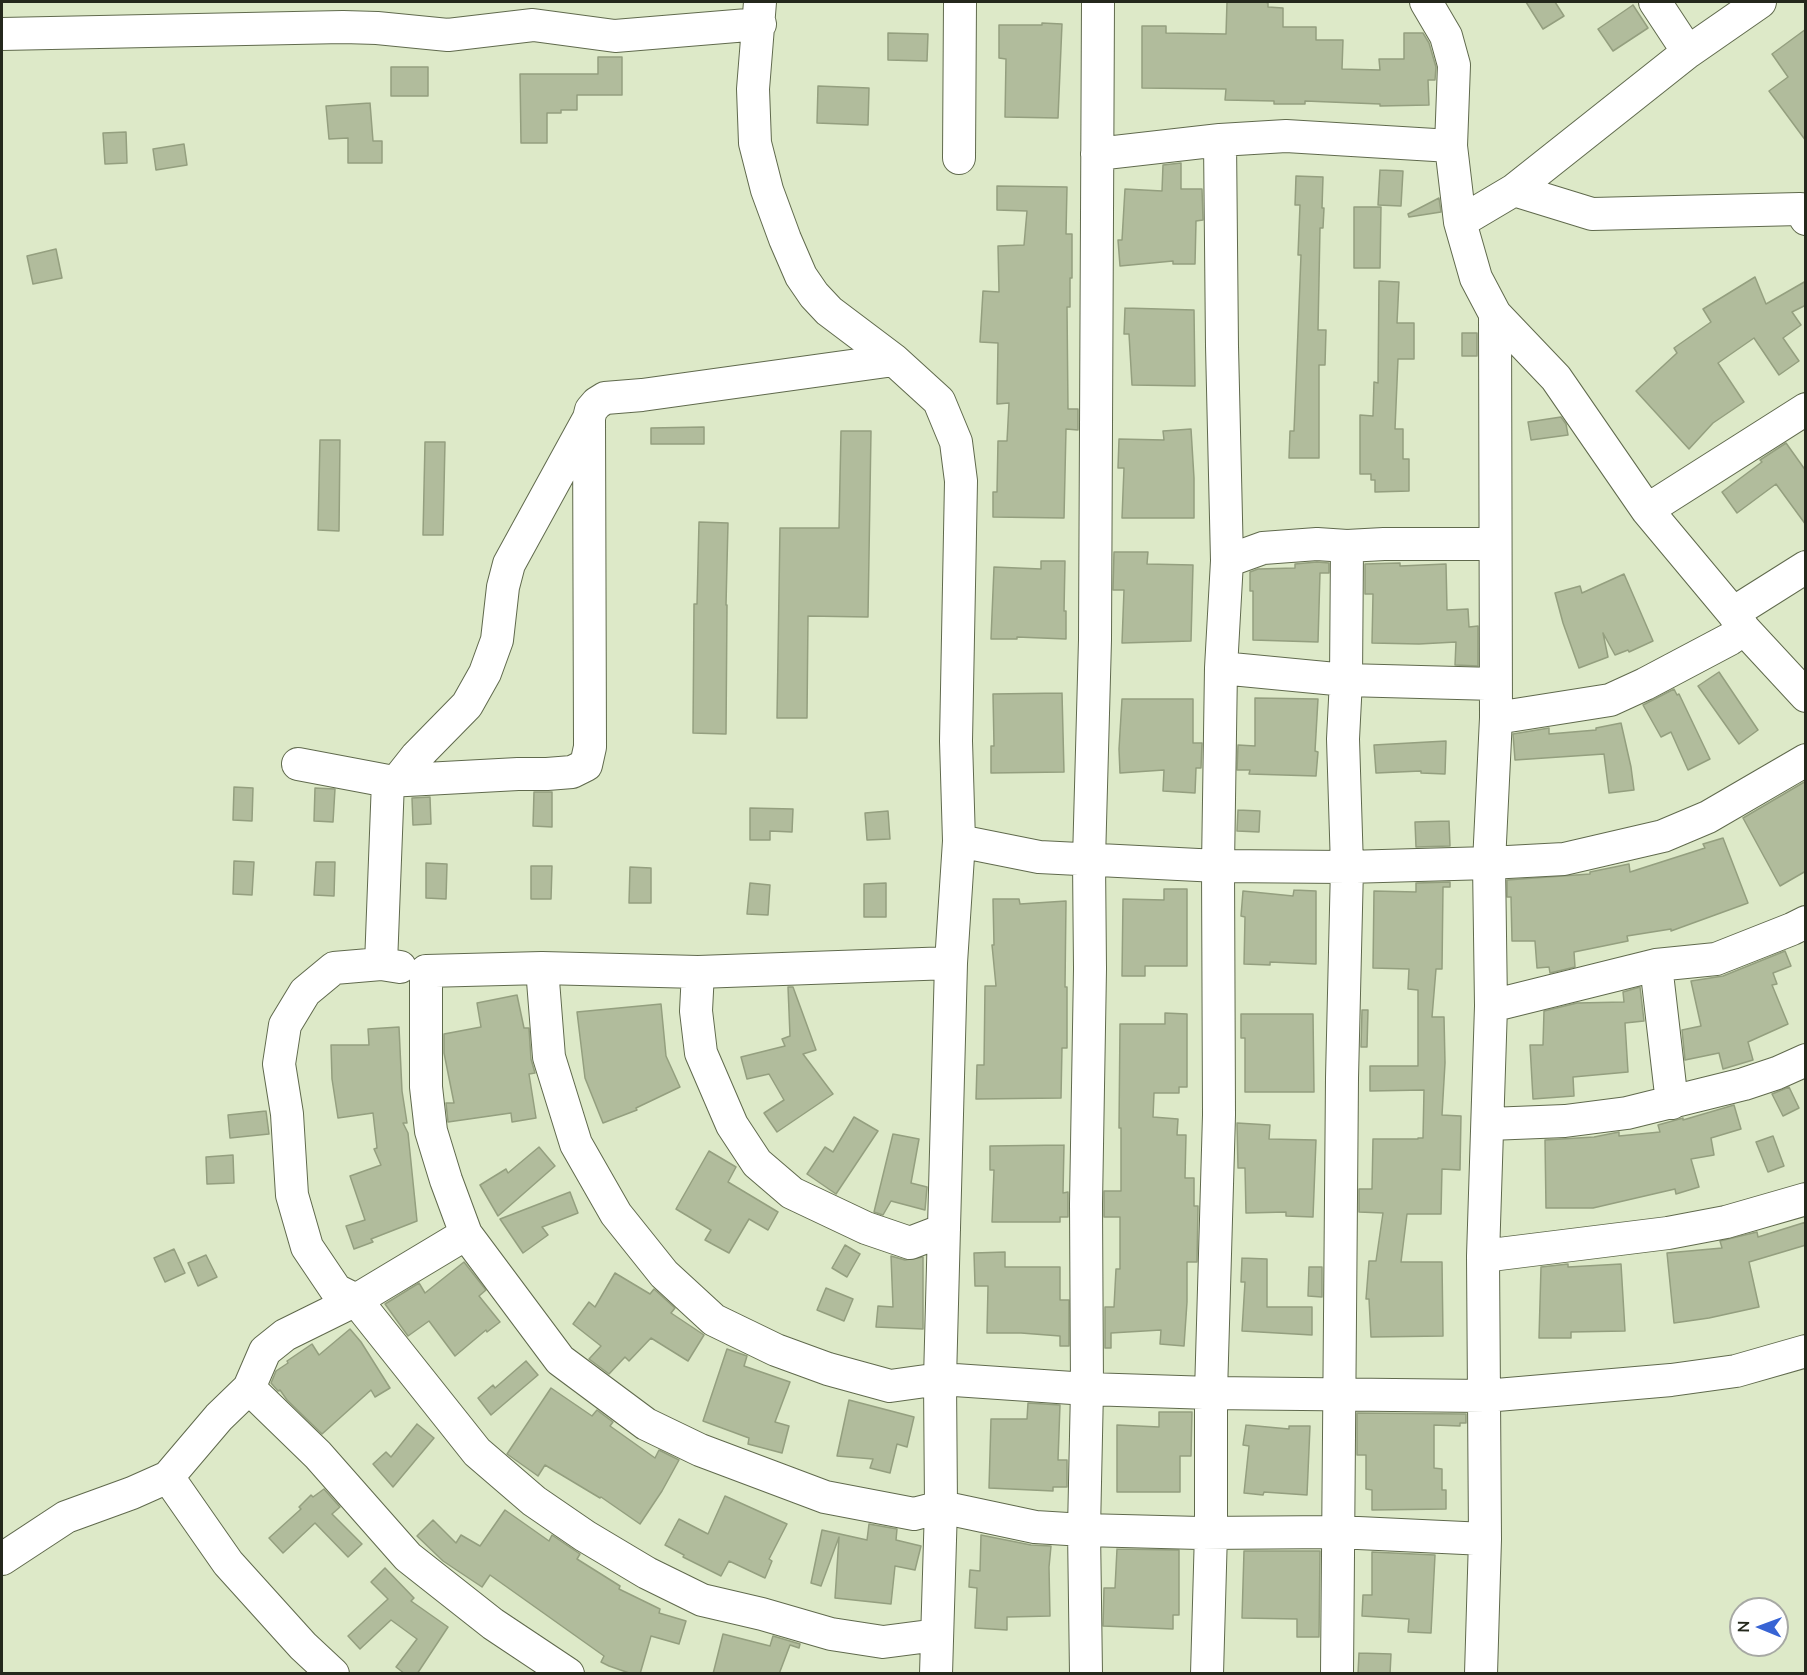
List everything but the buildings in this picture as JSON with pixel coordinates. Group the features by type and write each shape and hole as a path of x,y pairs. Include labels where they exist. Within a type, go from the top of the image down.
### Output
{"street":[{"path":"959,158 960,2"},
{"path":"1086,1674 1084,1530 1088,1389 1086,1204 1090,969 1089,860 1095,640 1098,2"},
{"path":"1426,2 1446,36 1454,65 1451,146 1460,222 1476,278 1495,314 1556,378 1647,510 1739,621 1806,696"},
{"path":"1655,2 1688,52"},
{"path":"1460,222 1514,190 1688,52 1760,2"},
{"path":"2,34 343,27 448,35 533,25 615,36 760,13 753,89 755,143 767,190 785,239 801,276 829,311 894,360 939,401 956,442 961,480 956,741 959,841 951,963 940,1379 941,1507 936,1674"},
{"path":"1097,154 1220,140 1286,136 1451,146"},
{"path":"1208,1674 1211,1393 1219,1115 1218,866 1221,668 1227,561 1220,140"},
{"path":"1514,190 1592,214 1800,209 1806,219"},
{"path":"1481,1674 1485,1539 1483,1256 1489,1124 1490,864 1496,718 1495,314"},
{"path":"298,764 392,781 572,772 586,765 590,747 589,418 591,410 605,398 654,394 894,360"},
{"path":"1647,510 1806,409"},
{"path":"381,963 392,781 467,705 485,672 497,640 503,587 509,564 589,418"},
{"path":"1227,561 1263,548 1317,544 1347,546 1494,543"},
{"path":"1337,1674 1342,1090 1347,867 1343,739 1347,546"},
{"path":"1496,718 1610,700 1645,684 1730,639 1739,621 1806,567"},
{"path":"1221,668 1346,680 1495,684"},
{"path":"959,841 1039,857 1218,866 1347,867 1490,864 1564,859 1663,836 1708,816 1806,760"},
{"path":"1491,1006 1656,965 1716,959 1806,922"},
{"path":"937,1635 883,1642 831,1634 702,1600 647,1573 585,1536 534,1501 477,1452 356,1300 336,1290 307,1247 292,1195 287,1114 279,1064 285,1025 305,992 334,968 381,963 426,971 542,968 698,972 951,963"},
{"path":"1656,965 1672,1102"},
{"path":"542,968 549,1057 576,1144 616,1214 664,1274 714,1320 776,1350 818,1365 890,1386 940,1379 1088,1389 1211,1393 1485,1396 1671,1380 1736,1371 1806,1351"},
{"path":"426,971 426,1087 431,1131 466,1234 560,1360 646,1424 700,1450 825,1497 914,1514 941,1507 1035,1527 1084,1530 1337,1533 1485,1539"},
{"path":"698,972 696,1011 701,1053 732,1125 757,1164 792,1193 856,1224 910,1244 944,1230"},
{"path":"1489,1124 1565,1121 1627,1113 1744,1084 1806,1060"},
{"path":"1483,1256 1668,1233 1726,1222 1806,1199"},
{"path":"2,1559 66,1517 168,1477 219,1417 249,1388 265,1351 285,1335 356,1300 466,1234"},
{"path":"249,1388 318,1455 408,1557 493,1624 568,1674"},
{"path":"168,1477 228,1563 303,1646 333,1674"}]}
